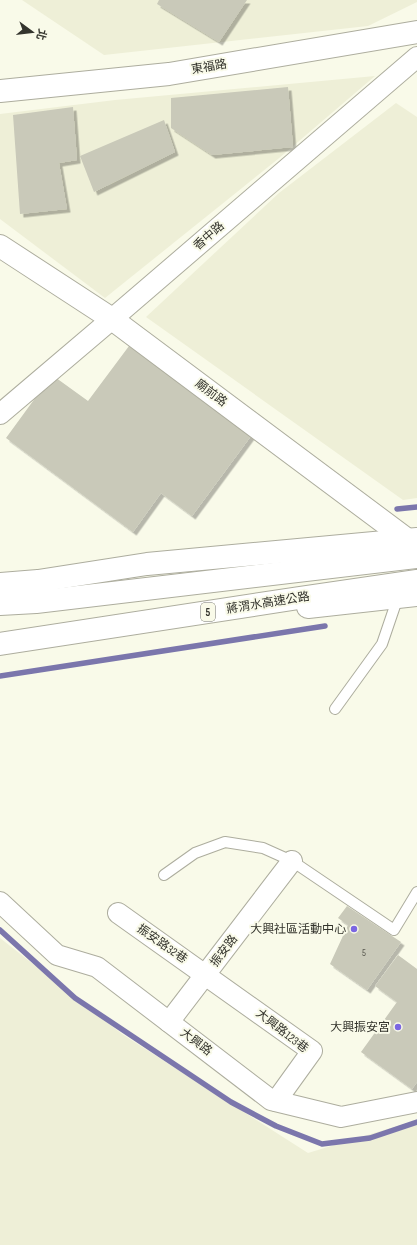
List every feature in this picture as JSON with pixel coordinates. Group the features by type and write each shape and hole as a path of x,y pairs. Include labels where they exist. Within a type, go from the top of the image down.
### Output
{"main road":[{"name":"東福路","path":"0,91 169,74 417,32"},
{"name":"廟前路","path":"0,246 112,319 415,546"},
{"path":"0,584 38,581 147,564 415,546"},
{"path":"0,604 36,602 415,546"},
{"name":"蔣渭水高速公路","path":"0,644 417,581"},
{"path":"0,652 141,625 407,596"}],"street":[{"name":"香中路","path":"0,414 417,57"},
{"name":"振安路","path":"169,1022 292,861"},
{"name":"大興路","path":"0,902 57,955 98,967 271,1100 341,1117 417,1102"},
{"name":"振安路32巷","path":"118,913 206,975"},
{"name":"大興路123巷","path":"206,975 312,1051 276,1101"}],"lane":[{"path":"335,709 382,644 407,596"},
{"path":"164,875 195,853 225,842 263,848 292,861 394,930 417,892"}],"shaded area":[{"path":"22,0 417,0 417,2 368,26 104,55"},
{"path":"375,76 278,159 105,298 0,219 0,114 115,100"},
{"path":"396,103 417,117 417,498 403,500 146,317 279,193"},
{"path":"0,938 122,1034 308,1153 417,1120 417,1245 0,1245"}],"building":[{"path":"159,0 247,0 219,42 157,4"},
{"path":"288,87 293,147 212,155 171,128 171,98"},
{"path":"73,107 77,160 59,163 67,209 20,214 13,115"},
{"path":"164,120 175,152 94,192 80,156"},
{"path":"129,346 251,436 192,516 161,493 133,532 6,438 52,375 88,401"},
{"path":"347,906 401,942 367,990 330,964 348,925 338,918"},
{"name":"大興振安宮","path":"398,955 417,969 417,1082 412,1089 361,1052 397,1002 375,986"}],"waterway":[{"path":"397,509 417,507"},
{"path":"0,676 325,626"},
{"path":"0,930 75,998 231,1102 276,1126 322,1144 370,1138 417,1122"}],"place":[{"name":"大興社區活動中心","path":"354,929"},
{"name":"大興振安宮","path":"398,1027"}]}
